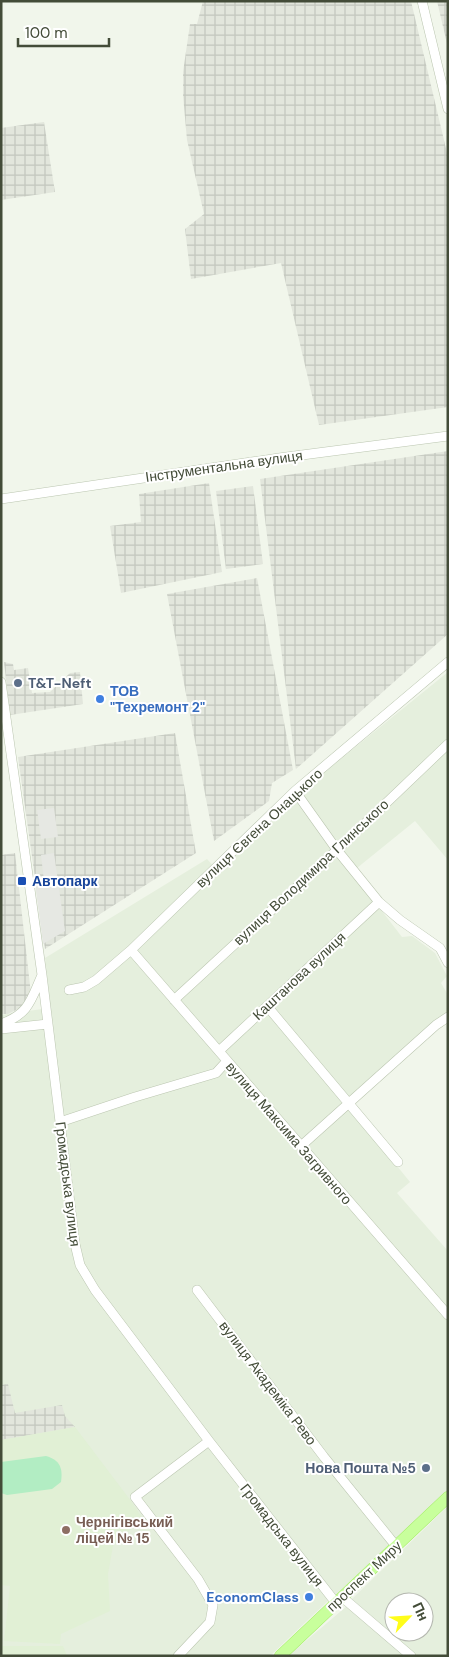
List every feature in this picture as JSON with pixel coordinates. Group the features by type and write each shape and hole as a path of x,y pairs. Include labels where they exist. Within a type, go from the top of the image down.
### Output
{"main road":[{"name":"проспект Миру","path":"280,1656 447,1500"}],"street":[{"path":"422,1 448,109"},
{"name":"Інструментальна вулиця","path":"1,499 279,458 448,436"},
{"name":"вулиця Євгена Онацького","path":"69,990 84,987 96,980 131,950 295,791 448,662"},
{"name":"Громадська вулиця","path":"1,682 42,975 75,1244 80,1266 95,1290 209,1440 339,1600 411,1656"},
{"name":"вулиця Володимира Глинського","path":"174,1000 337,850 448,744"},
{"path":"295,791 337,850 379,902 400,920 440,948 448,963"},
{"name":"Каштанова вулиця","path":"219,1051 379,902"},
{"name":"вулиця Максима Загривного","path":"131,950 448,1315"},
{"path":"1,1024 19,1016 26,1008 32,1000 42,975"},
{"path":"267,1006 398,1162"},
{"path":"301,1146 436,1025 448,1017"},
{"path":"1,1029 48,1024"},
{"path":"60,1122 216,1073 227,1061"},
{"name":"вулиця Академіка Рево","path":"197,1290 324,1457 396,1546"},
{"path":"178,1656 210,1622 213,1605 198,1579 135,1497 209,1440"}],"shaded area":[{"path":"203,1 411,1 448,157 448,407 319,425 281,263 191,279 185,229 204,214 187,140 183,72 190,24 197,24"},
{"path":"437,1 448,1 448,48"},
{"path":"44,122 55,192 1,200 1,128"},
{"path":"448,451 448,634 296,769 260,479"},
{"path":"209,483 222,572 121,593 110,526 141,522 139,494"},
{"path":"253,486 263,564 226,569 216,491"},
{"path":"257,578 293,770 272,783 269,801 214,841 167,594"},
{"name":"T&T-Neft","path":"4,662 13,664 14,670 28,668 32,693 50,692 70,673 80,672 83,704 10,715"},
{"path":"448,672 448,860 415,821 357,868 342,849 392,793 337,844 300,792"},
{"path":"175,733 196,853 45,949 18,757"},
{"path":"295,799 402,937 412,936 435,953 447,976 441,983 448,995 448,1015 346,1103 410,1182 397,1193 448,1251 448,1310 229,1058 215,1069 63,1118 45,958 207,859 218,871"},
{"path":"54,808 58,837 41,839 37,810"},
{"path":"15,853 31,994 20,1008 8,1014 1,1014 1,855"},
{"path":"54,853 65,931 43,944 35,883 44,881 41,855"},
{"path":"42,1009 75,1260 209,1443 330,1599 270,1656 1,1656 1,1015"},
{"path":"227,1068 448,1321 448,1490 335,1597 100,1295 81,1263 63,1127 73,1121 219,1076"},
{"path":"8,1384 15,1413 62,1405 65,1416 75,1427 1,1440 1,1385"},
{"name":"Чернігівський ліцей № 15","path":"75,1427 143,1519 113,1546 108,1574 110,1611 61,1634 60,1644 4,1641 10,1586 1,1585 1,1440"},
{"path":"448,1506 448,1656 417,1656 401,1642 434,1642 434,1592 384,1592 384,1627 352,1599"},
{"path":"347,1606 384,1638 384,1642 388,1642 404,1656 288,1656"},
{"path":"1,1646 63,1646 67,1656 1,1656"}],"green space":[{"path":"46,1456 55,1460 60,1465 61,1482 52,1489 7,1495 1,1493 1,1462"}],"place":[{"name":"T&T-Neft","path":"18,683"},
{"name":"ТОВ \"Техремонт 2\"","path":"100,699"},
{"name":"Автопарк","path":"22,881"},
{"name":"Нова Пошта №5","path":"426,1468"},
{"name":"Чернігівський ліцей № 15","path":"66,1530"},
{"name":"EconomClass","path":"309,1597"}]}
